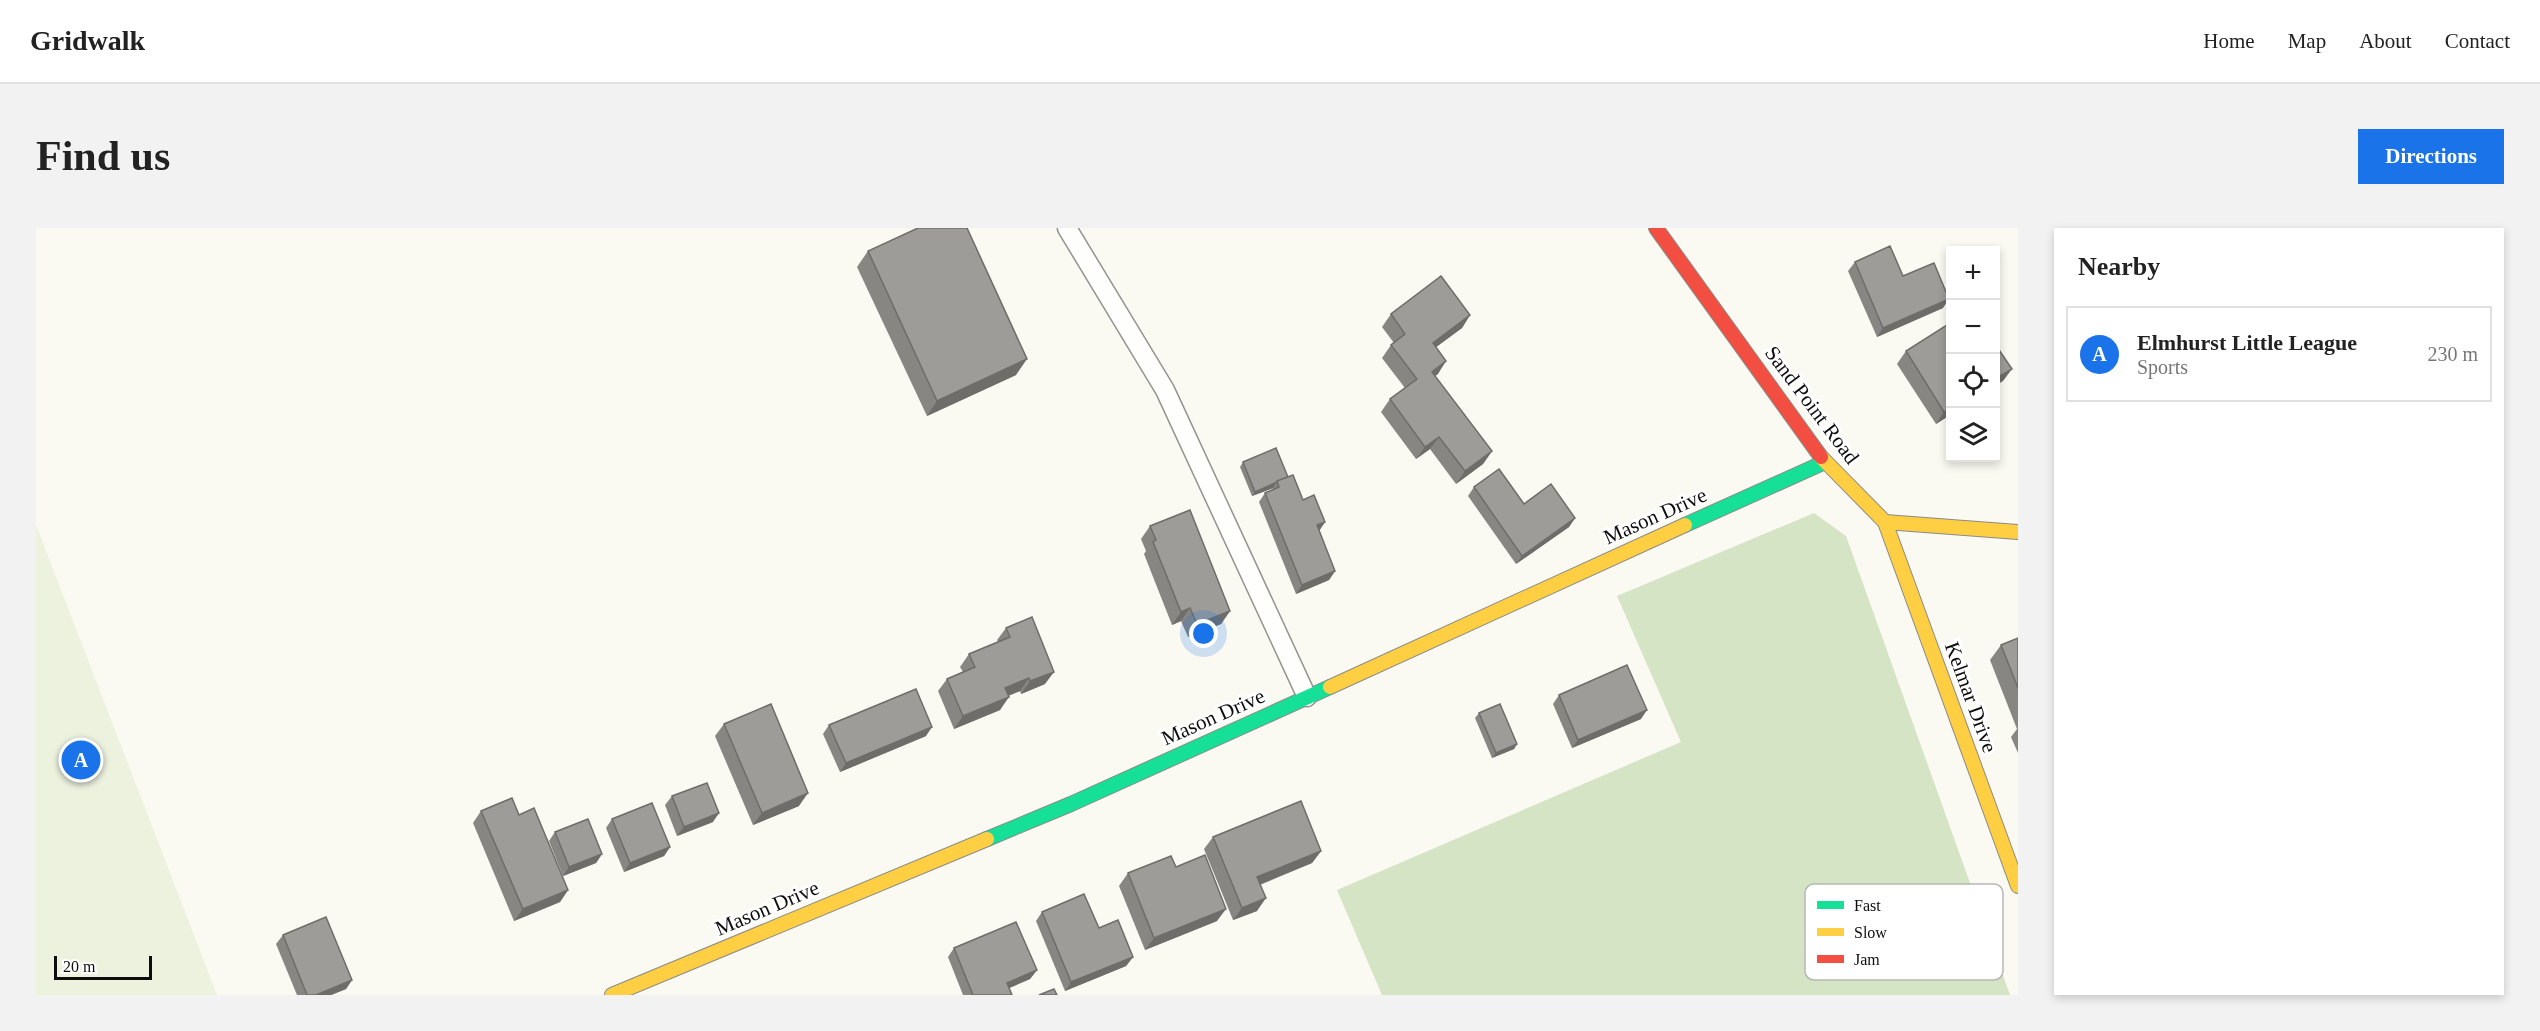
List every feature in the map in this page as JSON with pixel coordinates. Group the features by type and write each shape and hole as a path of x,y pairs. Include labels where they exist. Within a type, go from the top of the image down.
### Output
{"street":[{"name":"Sand Point Road","path":"1656,228 1824,462 1885,522"},
{"name":"Mason Drive","path":"612,995 1071,804 1824,462"},
{"path":"1885,522 2018,532"},
{"name":"Kelmar Drive","path":"1885,522 2018,886"}],"lane":[{"path":"1067,228 1165,390 1307,697"}],"green space":[{"path":"1814,513 1846,536 1970,884 1805,884 1805,980 2003,980 2003,975 2010,995 1382,995 1337,890 1681,742 1617,596"},
{"path":"36,525 217,995 36,995"}],"building":[{"path":"918,228 967,228 1027,359 937,401 868,251"},
{"path":"1890,246 1903,276 1934,263 1946,292 1946,300 1883,328 1855,262"},
{"path":"1441,276 1470,315 1433,343 1446,361 1432,372 1492,451 1465,471 1439,437 1425,447 1390,399 1417,379 1391,345 1405,334 1391,314"},
{"path":"1946,326 1946,411 1944,412 1906,351"},
{"path":"2000,351 2012,369 2000,376"},
{"path":"1276,448 1288,477 1255,492 1243,462"},
{"path":"1499,469 1524,504 1551,484 1575,518 1522,556 1474,487"},
{"path":"1293,475 1303,500 1314,495 1325,522 1317,525 1335,571 1302,585 1265,493 1279,487 1277,481"},
{"path":"1190,510 1230,611 1197,624 1190,608 1181,612 1153,542 1156,540 1150,526"},
{"path":"1032,617 1054,672 1030,681 1029,678 1005,688 1009,697 963,716 947,679 975,667 969,654 1010,637 1006,628"},
{"path":"2018,638 2018,688 2001,645"},
{"path":"1627,665 1647,710 1578,740 1559,695"},
{"path":"916,689 932,727 846,763 829,725"},
{"path":"771,704 808,793 762,813 724,724"},
{"path":"1500,704 1517,744 1496,753 1479,713"},
{"path":"707,783 719,813 684,827 672,796"},
{"path":"512,798 519,815 534,808 568,890 523,909 481,811"},
{"path":"1301,801 1321,851 1257,877 1266,898 1242,908 1213,837"},
{"path":"652,803 670,847 630,863 612,819"},
{"path":"588,819 602,854 569,867 555,832"},
{"path":"1205,855 1226,909 1154,938 1128,873 1171,856 1176,867"},
{"path":"1084,894 1099,928 1118,920 1133,957 1071,982 1042,912"},
{"path":"326,917 352,980 316,995 307,995 283,935"},
{"path":"1016,922 1037,970 1007,983 1012,995 973,995 954,948"},
{"path":"1054,989 1057,995 1039,995"}],"traffic: fast":[{"path":"1685,525 1825,462"},
{"path":"987,839 1071,804 1330,687"}],"traffic: slow":[{"path":"1821,457 1885,522 2018,532"},
{"path":"1885,522 2018,886"},
{"path":"1330,687 1685,525"},
{"path":"612,995 987,839"}],"traffic: jam":[{"path":"1656,228 1821,457"}],"place":[{"name":"Elmhurst Little League","path":"81,760"}]}
